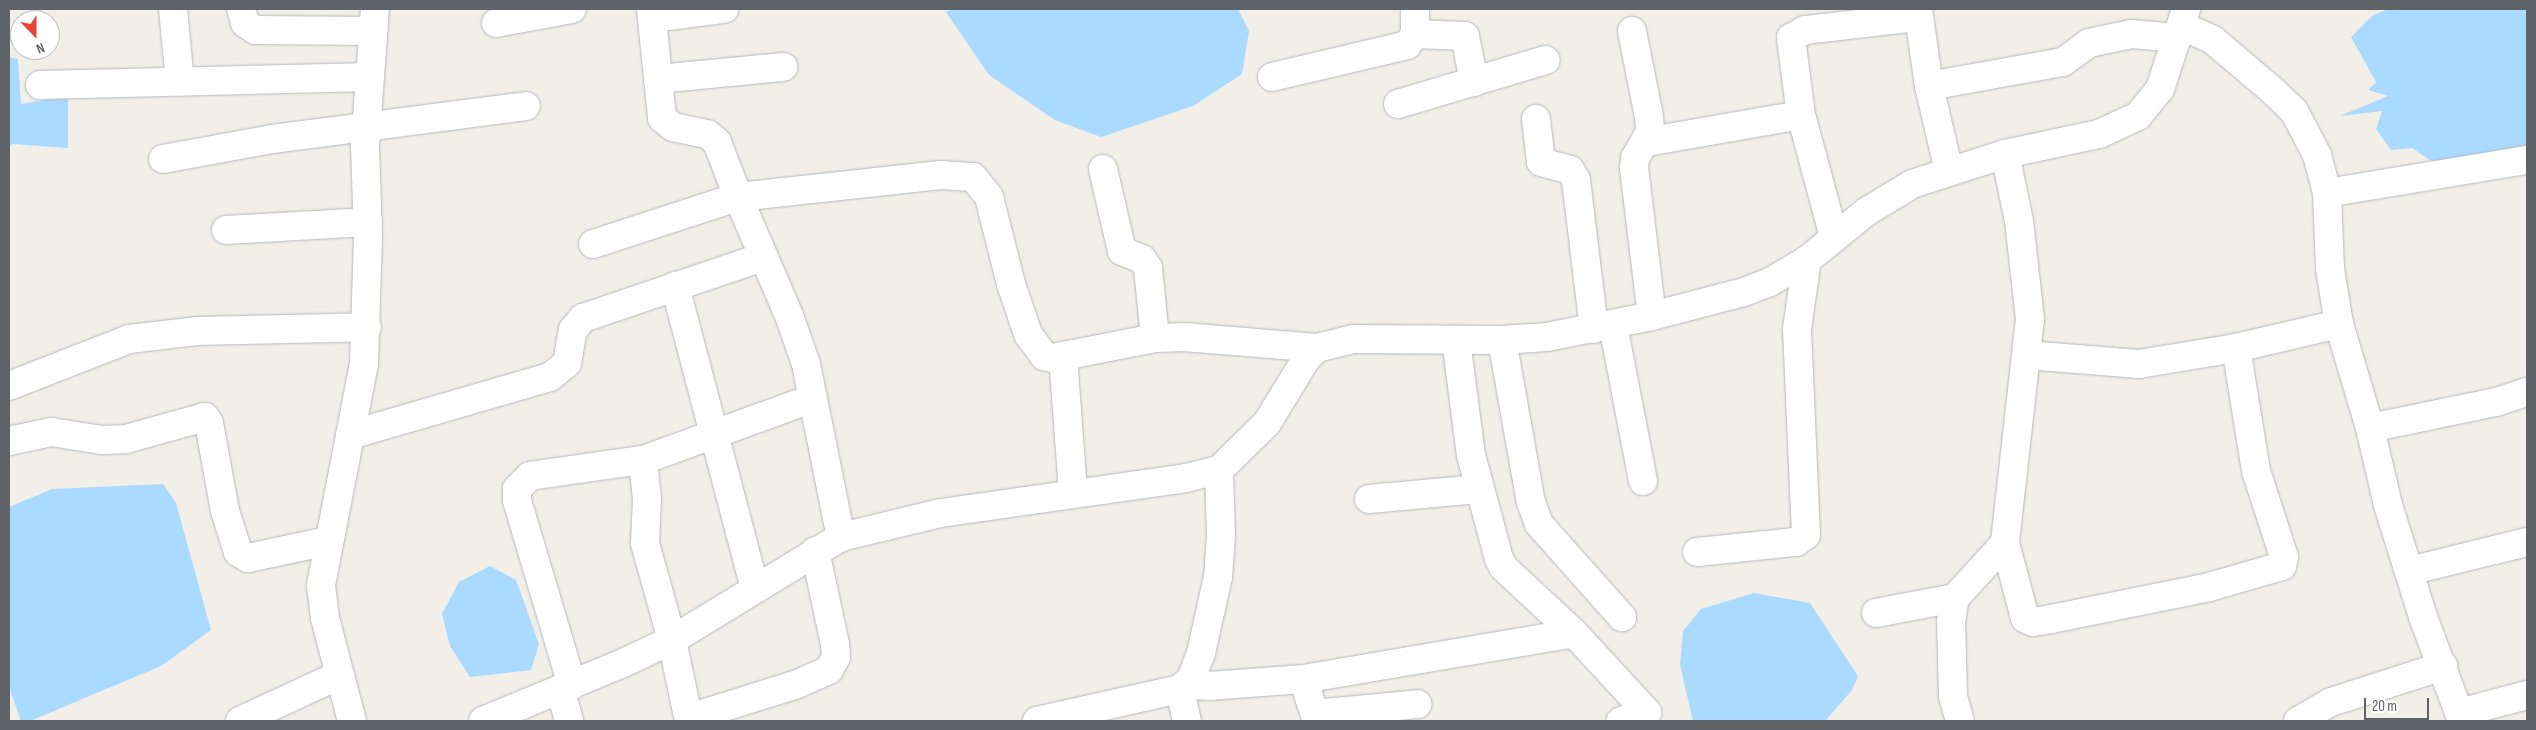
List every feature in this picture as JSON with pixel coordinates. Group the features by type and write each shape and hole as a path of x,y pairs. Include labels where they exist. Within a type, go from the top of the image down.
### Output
{"street":[{"path":"173,9 180,82"},
{"path":"241,9 244,22 255,30 374,20 366,129 368,222 367,327 361,386 328,541 321,584 339,675 352,721"},
{"path":"496,24 572,9"},
{"path":"724,9 651,14 662,118 673,127 707,134 718,142 738,197 790,318 813,398 841,537"},
{"path":"1834,237 1801,115 1790,44 1796,33 1918,13 1929,86 1949,171"},
{"path":"1272,77 1396,50 1407,45 1415,22 1465,36 1474,82"},
{"path":"1929,86 2063,62 2079,48 2124,35 2182,24 2212,40 2294,111 2317,155 2327,193 2330,268 2339,324 2370,428 2388,505 2409,571 2461,717 2527,695"},
{"path":"593,244 738,197 941,175 973,177 989,197 1011,284 1028,334 1044,356 1063,356 1155,338 1218,338 1317,348 1354,339 1502,340 1603,327 1744,292 1770,282 1806,260 1896,192 1949,171 2005,154 2099,134 2138,116 2160,89 2182,24"},
{"path":"1632,31 1649,117 1650,132 1646,142 1635,158 1634,168 1652,316"},
{"path":"1398,104 1546,60"},
{"path":"658,78 783,67"},
{"path":"40,85 369,77"},
{"path":"163,159 272,139 366,129 526,106"},
{"path":"1646,142 1801,115"},
{"path":"1536,119 1541,162 1570,170 1576,180 1603,327 1644,481"},
{"path":"2005,154 2025,267 2030,319 2006,543 2020,607 2025,618 2033,622 2209,587 2278,569 2284,563 2284,557 2256,470 2236,348"},
{"path":"2327,193 2527,160"},
{"path":"1103,169 1122,251 1142,260 1148,268 1155,338"},
{"path":"226,230 368,222"},
{"path":"350,435 550,377 568,363 573,330 583,318 763,257"},
{"path":"1697,552 1796,542 1806,535 1797,330 1806,260"},
{"path":"675,286 755,589"},
{"path":"2027,355 2139,364 2236,348 2339,324"},
{"path":"9,386 129,339 197,331 367,327"},
{"path":"1456,340 1471,455 1494,547 1504,568 1574,633 1648,717"},
{"path":"1502,340 1531,502 1538,524 1622,617"},
{"path":"483,721 672,640 815,551 841,537 941,513 1186,478 1219,470 1267,423 1306,359 1317,348"},
{"path":"1063,356 1073,493"},
{"path":"2370,428 2496,402 2527,392"},
{"path":"569,721 566,687 517,500 517,489 530,476 643,460 813,398"},
{"path":"9,441 51,432 102,440 126,439 205,417 238,552 248,558 328,541"},
{"path":"643,460 647,499 645,543 672,640 689,720 796,685 829,670 836,657 835,644 815,551"},
{"path":"1187,721 1183,687 1190,679 1201,653 1218,577 1221,534 1219,470"},
{"path":"1368,499 1480,489"},
{"path":"2409,571 2527,542"},
{"path":"1960,721 1953,696 1951,622 1955,598 2006,543"},
{"path":"1876,613 1955,598"},
{"path":"1037,721 1183,687 1303,679 1574,633"},
{"path":"2298,721 2331,702 2443,666"},
{"path":"240,721 339,675"},
{"path":"1303,679 1316,718 1418,704"},
{"path":"1622,721 1648,717"}],"water":[{"path":"952,9 1238,9 1249,31 1242,74 1193,106 1101,137 1055,120 989,75 946,12"},
{"path":"2389,9 2527,9 2527,145 2481,155 2449,173 2412,148 2391,150 2376,129 2382,111 2340,116 2388,96 2368,90 2376,82 2351,37 2373,15"},
{"path":"9,57 10,60 18,60 21,104 68,96 68,148 12,144 9,148"},
{"path":"163,484 176,503 211,630 161,666 30,721 21,721 9,687 9,507 52,489"},
{"path":"490,566 516,580 539,644 531,670 470,677 450,646 442,614 459,582"},
{"path":"1754,593 1810,603 1858,676 1852,690 1825,721 1693,721 1680,665 1683,631 1701,609"}]}
